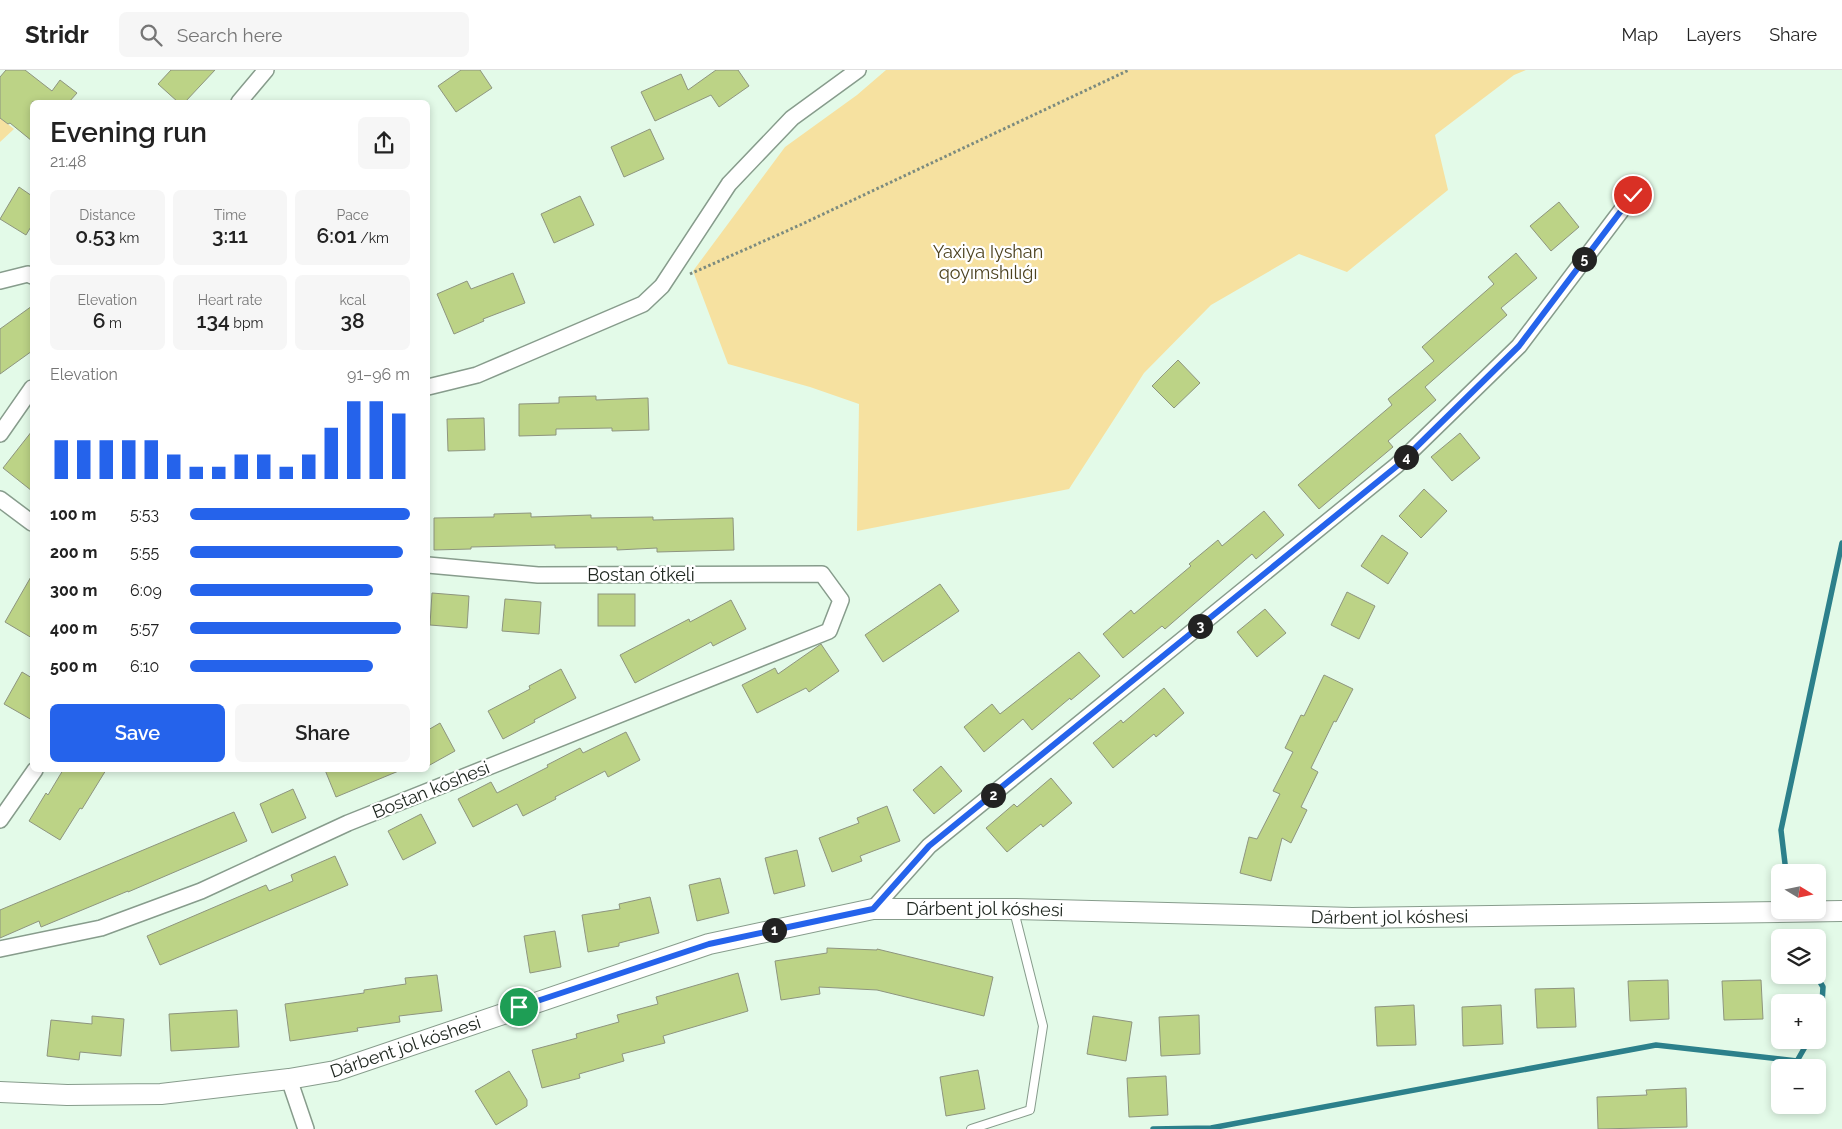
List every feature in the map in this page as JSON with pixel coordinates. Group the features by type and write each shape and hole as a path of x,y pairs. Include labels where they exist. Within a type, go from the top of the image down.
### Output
{"main road":[{"name":"Dárbent jol kóshesi","path":"0,1092 67,1095 161,1094 289,1079 335,1071 709,944 873,909 1014,909 1352,918 1771,912"},
{"name":"Dárbent jol kóshesi","path":"1826,911 1842,911"}],"street":[{"path":"241,100 266,70"},
{"path":"430,387 477,375 643,304 662,286 729,184 792,118 858,70"},
{"path":"873,909 929,846 1397,466 1519,346 1633,195"},
{"path":"0,281 30,275"},
{"path":"0,434 30,391"},
{"path":"0,499 30,521"},
{"path":"18,511 30,506"},
{"name":"Bostan ótkeli","path":"430,565 538,574 822,574 841,600"},
{"name":"Bostan kóshesi","path":"0,949 101,928 201,892 348,823 829,631 841,600"},
{"path":"0,820 34,772"},
{"path":"289,1079 306,1129"}],"lane":[{"path":"971,1129 1030,1110 1042,1026 1014,909"}],"path":[{"path":"662,286 809,220 1129,70"}],"green space":[{"name":"Yaxiya Iyshan qoyımshılıǵı","path":"886,70 1526,70 1514,75 1435,135 1448,190 1347,272 1299,254 1211,305 1144,373 1069,489 857,531 859,404 810,387 728,364 693,271 785,147 857,95"},
{"path":"0,118 14,129 0,142"}],"building":[{"path":"6,70 25,70 52,91 60,80 77,93 71,100 30,100 30,139 10,123 8,124 0,118 0,77"},
{"path":"171,70 215,70 187,100 176,100 158,84"},
{"path":"461,70 480,70 492,88 456,112 438,86"},
{"path":"716,70 738,70 749,86 719,107 711,95 655,121 641,92 681,74 688,90"},
{"path":"650,129 664,159 624,177 611,147"},
{"path":"19,187 30,195 30,228 26,235 0,219"},
{"path":"580,196 594,225 554,243 541,214"},
{"path":"1559,202 1579,227 1551,251 1530,226"},
{"path":"1516,253 1537,278 1501,308 1507,315 1425,387 1436,400 1388,441 1393,447 1319,509 1298,485 1392,405 1388,399 1434,361 1422,347 1494,284 1488,277"},
{"path":"513,273 525,303 483,319 484,321 454,334 437,294 467,281 471,289"},
{"path":"30,307 30,352 0,374 0,329"},
{"path":"1178,360 1200,383 1174,408 1152,386"},
{"path":"596,396 596,400 648,398 649,430 612,431 612,428 556,429 556,435 519,436 519,404 559,403 559,397"},
{"path":"484,418 485,450 448,451 447,419"},
{"path":"1460,433 1480,458 1452,481 1431,457"},
{"path":"30,434 30,489 3,468"},
{"path":"1424,489 1447,511 1421,538 1399,516"},
{"path":"1264,511 1284,535 1256,559 1252,554 1165,629 1162,626 1123,658 1103,634 1131,610 1134,614 1191,566 1189,564 1218,540 1222,546"},
{"path":"531,513 531,517 591,515 591,518 653,517 653,520 733,518 734,550 657,552 657,548 617,550 617,547 555,548 555,545 434,550 434,518 494,517 494,514"},
{"path":"1382,535 1408,553 1388,584 1361,566"},
{"path":"30,578 30,637 5,622"},
{"path":"940,584 959,611 883,662 865,635"},
{"path":"1347,592 1375,606 1359,639 1331,625"},
{"path":"432,593 469,596 467,628 430,625"},
{"path":"598,594 635,594 635,626 598,626"},
{"path":"505,599 541,602 539,634 502,631"},
{"path":"731,600 746,629 713,646 711,642 635,683 620,655 689,619 690,622"},
{"path":"1265,609 1286,633 1257,657 1237,632"},
{"path":"821,644 839,671 809,692 806,688 757,713 742,685 775,668 778,674"},
{"path":"1079,652 1100,676 1032,730 1023,719 984,752 964,727 992,704 1000,714"},
{"path":"561,669 576,698 503,739 488,711 530,689 529,686"},
{"path":"22,672 30,677 30,719 4,704"},
{"path":"1324,675 1353,689 1336,722 1334,721 1311,768 1318,772 1301,807 1307,810 1291,843 1282,838 1271,881 1240,873 1249,837 1257,839 1280,794 1273,791 1293,752 1285,748 1301,715 1304,716"},
{"path":"1164,688 1184,713 1156,737 1154,734 1113,768 1093,743 1121,720 1123,723"},
{"path":"440,723 455,751 430,765 430,729"},
{"path":"626,732 640,760 608,777 605,771 523,816 517,804 473,827 458,799 491,782 497,793 580,748 583,753"},
{"path":"941,766 962,791 934,814 913,790"},
{"path":"62,772 105,772 60,840 29,821 46,793 48,795"},
{"path":"326,772 396,772 336,797"},
{"path":"1051,778 1072,803 1043,827 1041,824 1007,852 986,828 1014,804 1017,807"},
{"path":"293,789 306,818 272,833 260,804"},
{"path":"887,806 900,841 860,856 862,861 832,872 819,838 859,823 857,818"},
{"path":"234,812 247,841 41,927 39,921 0,938 0,910"},
{"path":"421,814 436,843 403,860 388,831"},
{"path":"797,850 805,886 774,894 765,858"},
{"path":"335,856 348,885 160,965 147,936 266,885 269,891 293,881 291,875"},
{"path":"720,878 729,913 697,921 689,885"},
{"path":"650,897 659,933 619,943 619,946 588,952 582,915 620,909 619,904"},
{"path":"555,931 561,967 530,973 524,936"},
{"path":"827,948 877,949 993,977 984,1016 877,990 819,987 820,994 781,1000 775,961 827,953"},
{"path":"738,973 748,1011 663,1036 665,1043 622,1054 624,1061 579,1074 580,1078 542,1088 532,1050 577,1038 576,1034 619,1022 617,1015 658,1004 656,997"},
{"path":"437,975 442,1011 399,1016 400,1022 357,1028 358,1031 290,1041 285,1004 364,993 364,990 406,984 405,978"},
{"path":"1668,980 1669,1019 1630,1021 1628,981"},
{"path":"1761,980 1763,1019 1724,1020 1722,981"},
{"path":"1574,988 1576,1027 1537,1028 1535,989"},
{"path":"1414,1005 1416,1045 1377,1046 1375,1007"},
{"path":"1501,1005 1503,1044 1463,1046 1462,1007"},
{"path":"237,1010 239,1047 171,1051 169,1014"},
{"path":"1199,1015 1200,1054 1161,1056 1159,1017"},
{"path":"92,1016 124,1019 121,1056 80,1052 79,1060 47,1056 51,1020 92,1024"},
{"path":"1093,1016 1132,1022 1126,1061 1087,1054"},
{"path":"978,1070 985,1109 946,1116 940,1077"},
{"path":"509,1071 527,1100 527,1106 496,1125 475,1091"},
{"path":"1166,1076 1168,1115 1129,1117 1127,1078"},
{"path":"1686,1088 1687,1127 1598,1129 1597,1097 1647,1095 1646,1090"}],"waterway":[{"path":"1785,864 1781,830 1842,543"},
{"path":"1821,984 1823,994"},
{"path":"1153,1129 1211,1128 1656,1045 1797,1061 1804,1049"}],"route":[{"path":"519,1007 709,944 873,909 929,846 1397,466 1519,346 1633,195"}]}
